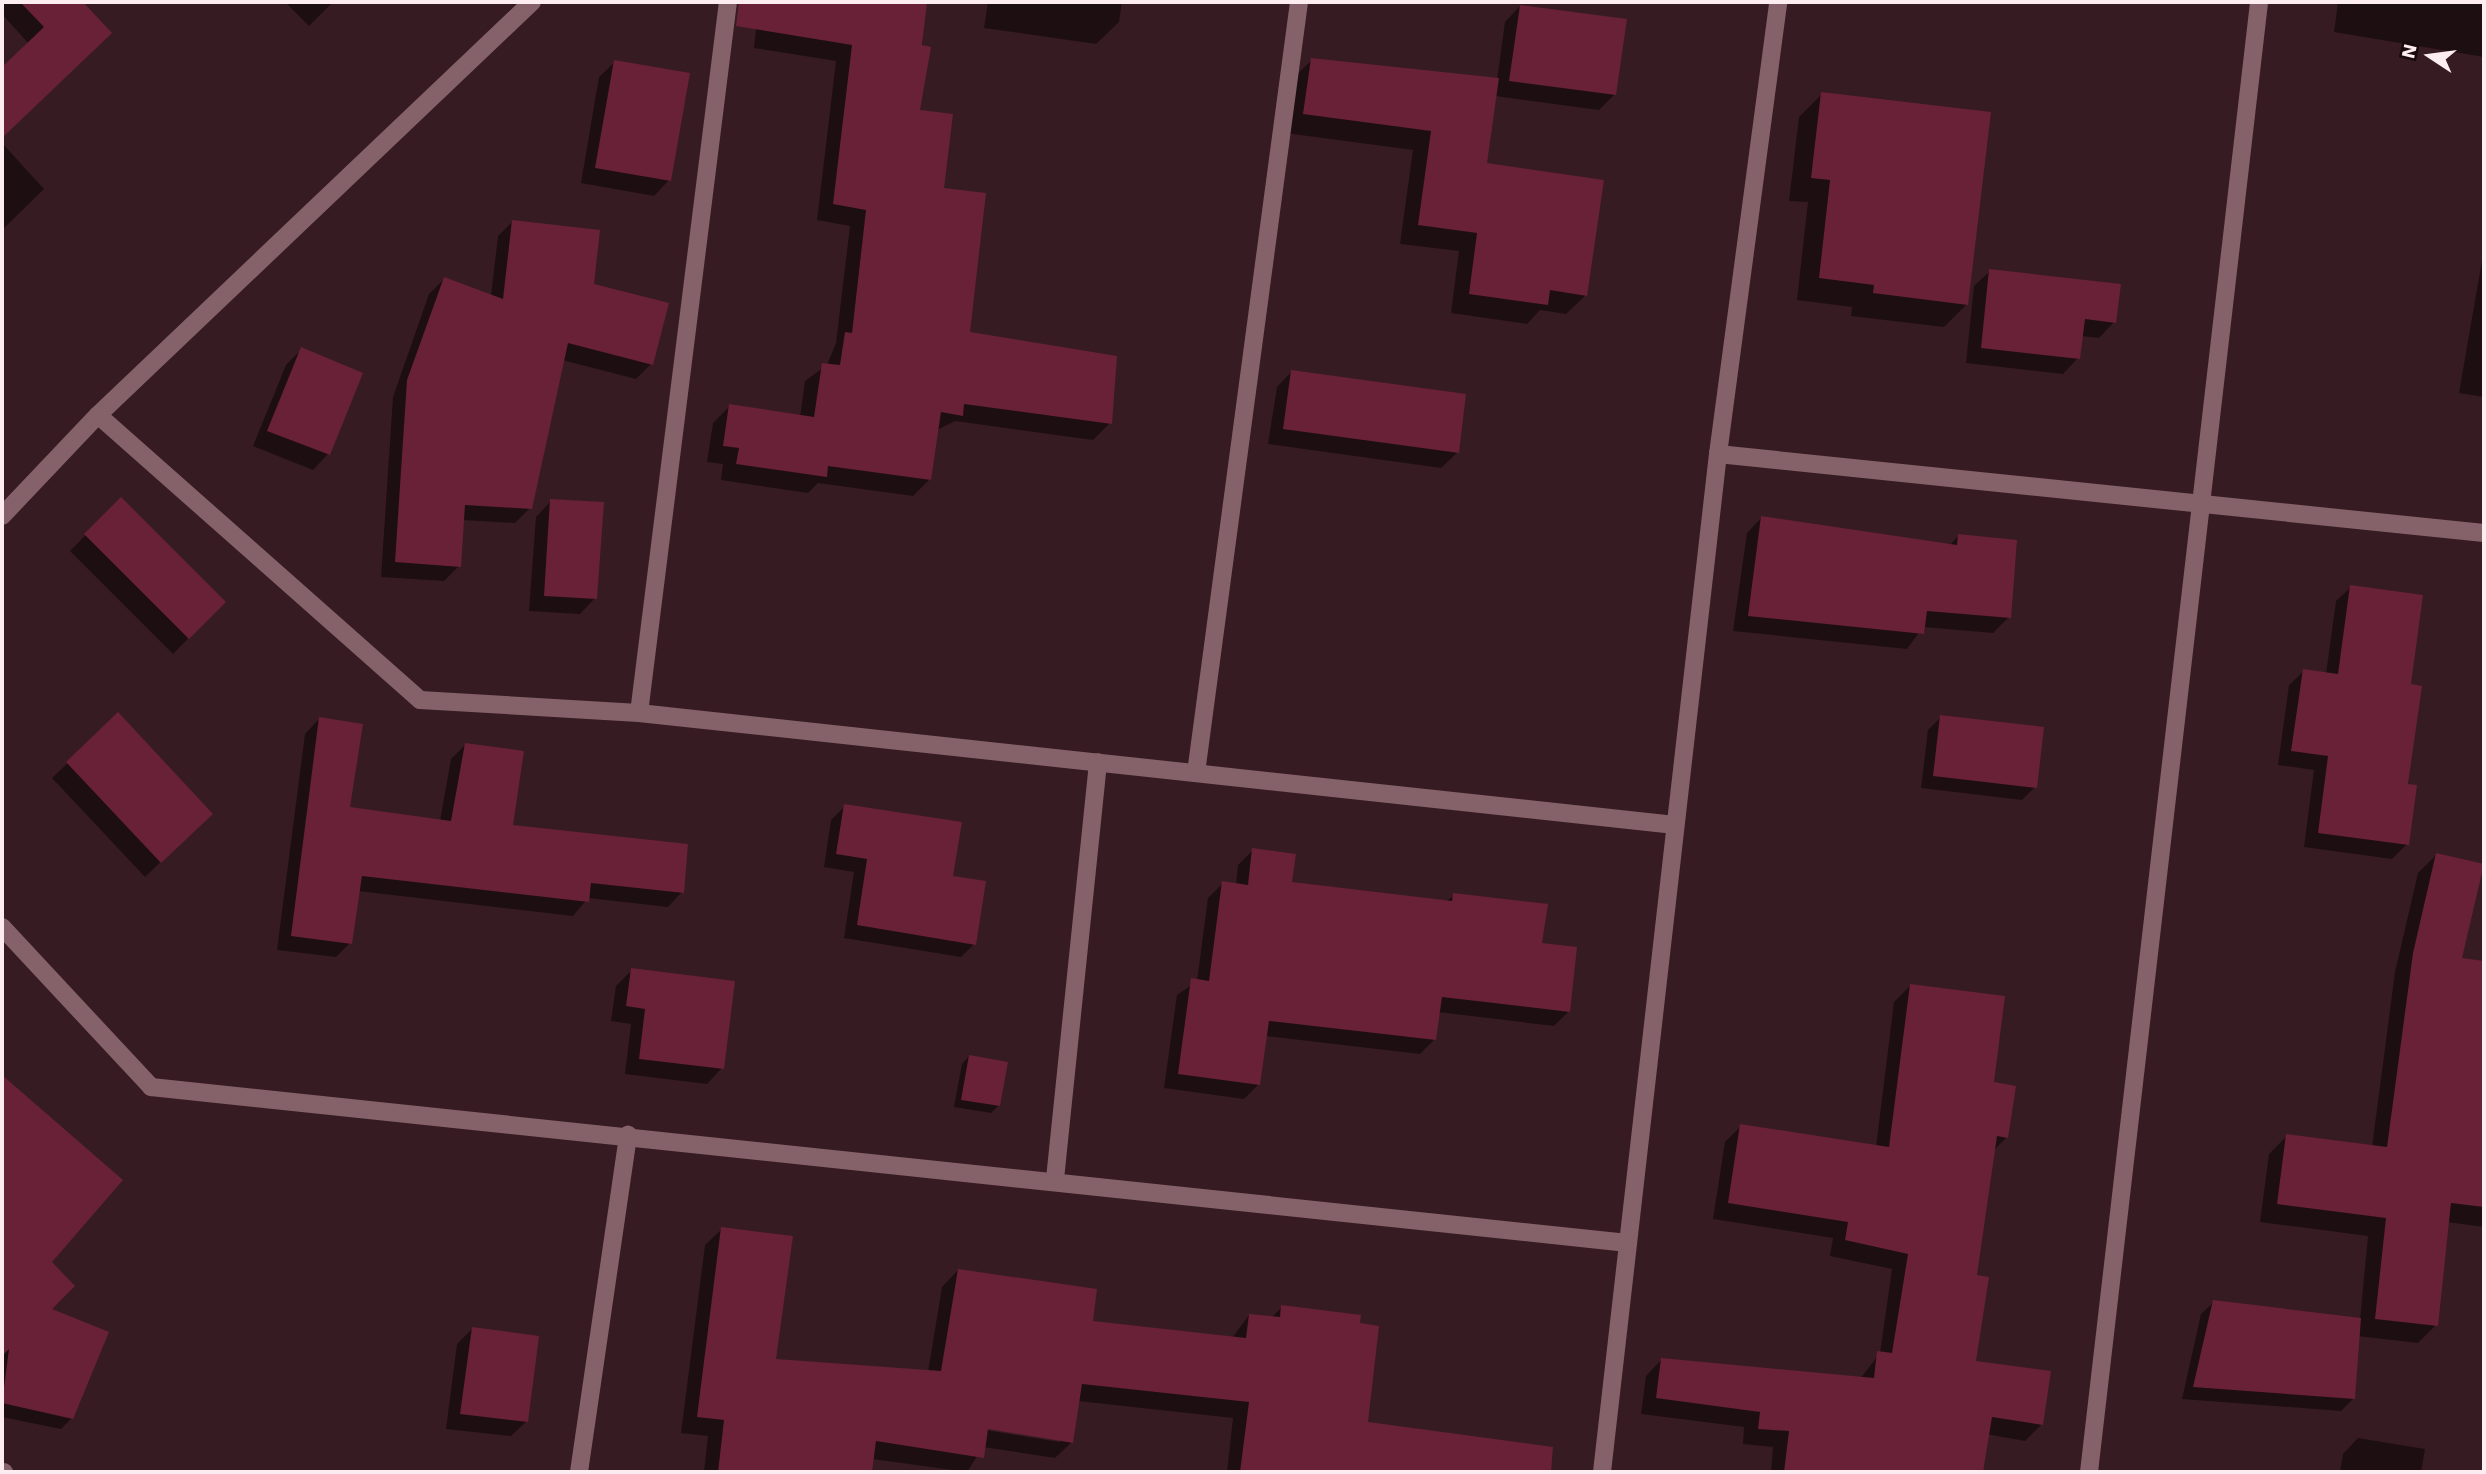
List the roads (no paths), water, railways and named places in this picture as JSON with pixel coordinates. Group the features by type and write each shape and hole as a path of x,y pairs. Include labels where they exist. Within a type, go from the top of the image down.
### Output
{"street":[{"path":"2,516 99,415 532,2"},
{"path":"639,713 728,2"},
{"path":"1196,773 1299,2"},
{"path":"1602,1472 1718,454 1778,2"},
{"path":"2089,1472 2259,2"},
{"path":"99,415 421,700 639,713 1675,825"},
{"path":"1718,454 2484,533"},
{"path":"1055,1179 1098,762"},
{"path":"2,927 151,1087 1055,1179 1628,1243"},
{"path":"579,1472 628,1135"}]}
